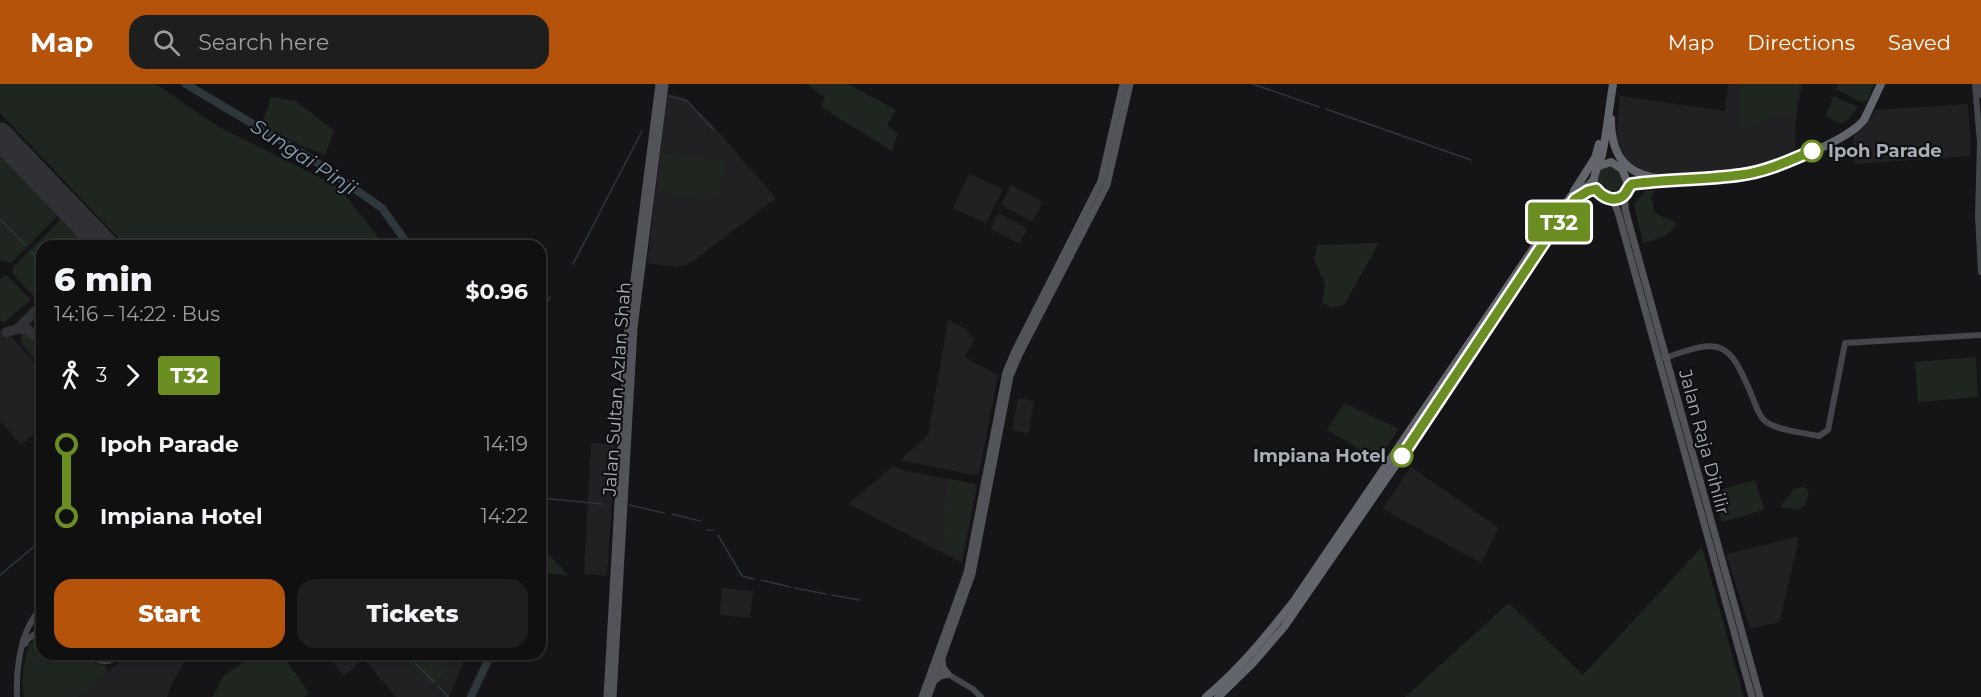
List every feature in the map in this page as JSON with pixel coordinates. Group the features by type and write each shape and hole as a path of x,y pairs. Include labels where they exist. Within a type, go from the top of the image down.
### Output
{"highway":[{"path":"1572,195 1588,185 1599,166 1613,84"},
{"path":"1613,84 1611,134 1617,153 1636,173 1667,179"},
{"path":"1206,697 1260,645 1294,601 1515,274 1572,195 1590,167 1598,148 1613,84"},
{"path":"1594,178 1596,189 1612,199 1621,197 1632,184 1667,179 1744,174 1751,169 1806,153 1857,127 1867,115 1881,84"},
{"path":"1599,166 1608,162 1618,165 1626,175 1627,190"},
{"path":"1218,697 1267,648 1289,620 1575,199 1596,189"},
{"path":"1434,393 1444,392"},
{"path":"1410,429 1416,430 1436,404"}],"main road":[{"name":"Jalan Sultan Azlan Shah","path":"607,697 628,327 657,106 662,84"},
{"name":"Jalan Sultan Azlan Shah","path":"613,697 634,327 662,84"},
{"path":"928,697 931,679 938,670 939,658 967,573 1006,372 1101,181 1123,84"},
{"path":"922,697 972,573 1012,369 1107,185 1130,84"},
{"name":"Jalan Raja Dihilir","path":"1627,190 1624,208 1760,697"},
{"name":"Jalan Raja Dihilir","path":"1612,199 1618,212 1752,697"},
{"path":"984,480 989,477 994,463"},
{"path":"613,578 616,573 622,525"},
{"path":"1721,561 1719,568 1723,595"},
{"path":"931,679 948,674 939,658"}],"street":[{"path":"1978,84 1981,95"},
{"path":"1978,84 1981,272"},
{"path":"1979,231 1981,239"},
{"path":"1665,358 1704,346 1723,348 1733,356 1742,371 1760,414 1768,423 1819,436 1828,430 1845,343 1981,335"},
{"path":"18,697 21,651 27,631 36,614"},
{"path":"21,651 28,639 36,633"},
{"path":"96,660 106,662 112,660"},
{"path":"938,670 973,689 981,697"}],"shaded area":[{"path":"0,84 156,84 217,126 339,187 380,240 120,240 0,113"},
{"path":"807,84 848,84 896,110 887,125 898,134 892,151 821,107 825,98"},
{"path":"1728,84 1802,84 1796,118 1795,149 1779,158 1747,167 1655,176 1644,173 1623,157 1616,142 1620,96 1725,111"},
{"path":"1740,84 1799,84 1793,115 1775,114 1769,119 1742,126"},
{"path":"1838,84 1874,84 1867,101 1861,102 1836,89"},
{"path":"667,94 684,97 716,129 776,198 691,263 677,267 647,263"},
{"path":"1834,96 1858,107 1848,120 1841,124 1825,116"},
{"path":"271,97 296,101 334,131 325,155 262,125"},
{"path":"1968,104 1971,156 1855,164 1853,137 1870,119 1875,110"},
{"path":"0,153 58,216 9,263 0,260"},
{"path":"662,154 723,161 719,198 658,192"},
{"path":"1603,165 1615,165 1625,179 1619,193 1608,194 1601,188 1598,173"},
{"path":"969,174 1003,189 986,223 953,208"},
{"path":"1011,185 1043,202 1032,222 1001,205"},
{"path":"1655,190 1651,196 1655,213 1677,223 1667,234 1643,243 1634,204 1645,191"},
{"path":"997,214 1027,228 1019,244 991,229"},
{"path":"60,220 63,220 81,240 40,240"},
{"path":"1379,243 1344,305 1332,308 1322,302 1325,284 1314,260 1317,245"},
{"path":"36,244 35,298 13,274 13,267"},
{"path":"6,275 31,300 3,323 0,319 0,279"},
{"path":"948,320 970,331 968,334 975,338 965,357 998,375 979,473 973,475 900,460 928,435"},
{"path":"3,327 36,364 36,432 21,445 0,421 0,330"},
{"path":"26,332 36,339 36,362 21,343 21,335"},
{"path":"1976,357 1978,397 1918,402 1915,362"},
{"path":"1018,398 1034,401 1029,431 1026,433 1012,430"},
{"path":"1344,403 1399,429 1377,460 1327,430"},
{"path":"591,443 616,444 607,576 584,574"},
{"path":"893,466 906,471 975,484 977,487 962,563 848,504"},
{"path":"1411,467 1499,528 1481,563 1383,509"},
{"path":"949,479 974,484 976,488 961,555 943,547 945,528 942,527"},
{"path":"1755,480 1764,510 1722,522 1713,492"},
{"path":"1804,487 1809,492 1805,506 1797,510 1780,507 1794,489"},
{"path":"1797,537 1798,544 1779,622 1750,629 1726,554"},
{"path":"1702,547 1744,697 1405,697 1509,603 1583,675"},
{"path":"546,552 568,575 546,573"},
{"path":"722,588 753,591 750,618 720,615"},
{"path":"36,637 36,660 91,660 96,664 106,665 107,672 77,697 24,697 23,671 31,644"},
{"path":"122,660 186,660 173,681 167,697 77,697"},
{"path":"247,660 286,660 309,693 304,697 212,697 224,675"},
{"path":"331,660 363,660 344,676"},
{"path":"365,660 464,660 449,697 396,697"},
{"path":"406,660 448,660 445,674 436,683 428,682"}],"waterway":[{"name":"Sungai Pinji","path":"186,84 310,158 382,208 405,240"},
{"path":"1253,84 1319,107"},
{"path":"669,96 687,101 713,129"},
{"path":"1326,109 1471,160"},
{"path":"573,264 642,131"},
{"path":"0,219 25,245"},
{"path":"31,251 36,257"},
{"path":"546,305 550,297"},
{"path":"546,499 603,504"},
{"path":"629,505 664,513"},
{"path":"672,514 700,521"},
{"path":"707,530 714,530"},
{"path":"718,535 742,576 754,579"},
{"path":"0,575 36,545"},
{"path":"761,580 790,587"},
{"path":"795,588 826,594"},
{"path":"832,595 859,600"},
{"path":"413,660 434,682"},
{"name":"Sungai Pinji","path":"471,697 488,660"},
{"path":"438,686 448,697"}],"taxiway":[{"path":"94,235 96,240"},
{"path":"7,332 17,329 36,311"},
{"path":"17,329 27,329 36,336"}],"runway":[{"path":"0,136 99,240"}],"bus line":[{"name":"T32","path":"1402,456 1547,238 1581,194 1596,189 1606,198 1616,199 1623,196 1632,184 1667,179 1740,175 1766,169 1812,151"}],"place":[{"name":"Ipoh Parade","path":"1812,151"},
{"name":"Impiana Hotel","path":"1402,456"}]}
